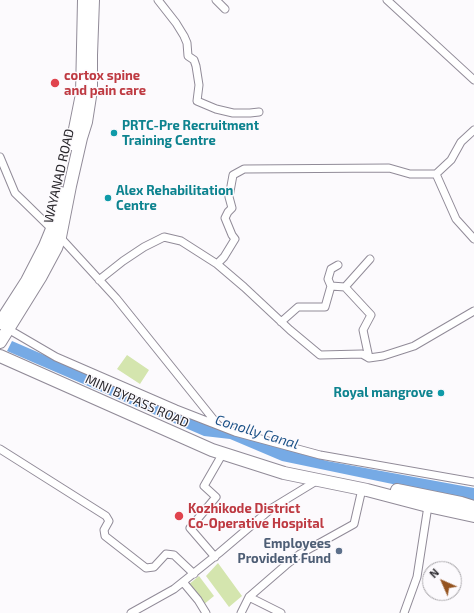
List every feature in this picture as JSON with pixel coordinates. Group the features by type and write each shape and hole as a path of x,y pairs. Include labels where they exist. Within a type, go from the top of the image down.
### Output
{"main road":[{"path":"56,233 62,190 82,94 84,0"},
{"name":"WAYANAD ROAD","path":"4,326 41,276 56,248 56,233 72,179 86,122 91,90 93,0"},
{"name":"WAYANAD ROAD","path":"0,342 4,326 27,280 45,246 56,233"},
{"name":"MINI BYPASS ROAD","path":"0,349 187,435 274,462 363,484 461,503 474,507"},
{"name":"MINI BYPASS ROAD","path":"0,356 212,450 284,473 362,489 474,516"}],"street":[{"path":"158,0 184,36 187,43 188,56 194,60 199,85 197,101 216,109 233,113 259,112"},
{"path":"216,0 225,10"},
{"path":"387,0 474,80"},
{"path":"217,264 235,239 225,218 232,208 229,197 233,175 244,169 389,168 410,174 436,174 451,160 460,142 474,130"},
{"path":"0,157 15,193 56,233 116,298 218,425"},
{"path":"436,174 456,219 474,239"},
{"path":"99,280 144,247 164,237 181,241 217,264 320,355 362,354 368,358 383,356 414,346 474,311"},
{"path":"345,287 370,259"},
{"path":"281,322 298,307 325,307 331,286 328,279 331,269 338,265"},
{"path":"331,286 345,287 372,315 363,330 368,358"},
{"path":"4,326 56,357 168,406 235,432 320,455 474,482"},
{"path":"0,449 106,516 109,520 104,530 105,536 146,568 154,567 166,554 174,554 194,574"},
{"path":"214,557 190,528 216,497 204,486 223,453"},
{"path":"131,613 174,589 272,508 318,480"},
{"path":"241,613 249,597 300,554 354,524 362,489"},
{"path":"404,613 417,577 428,506"},
{"path":"183,582 198,600 206,613"},
{"path":"249,597 281,613"}],"green space":[{"path":"127,355 149,370 140,384 117,369"},
{"path":"218,563 242,596 229,607 206,576"},
{"path":"199,576 214,596 203,605 188,585"}],"water":[{"path":"12,341 225,431 327,461 474,488 474,501 282,461 230,439 204,436 7,351"}],"place":[{"name":"cortox spine and pain care","path":"55,83"},
{"name":"PRTC-Pre Recruitment Training Centre","path":"114,133"},
{"name":"Alex Rehabilitation Centre","path":"108,198"},
{"name":"Royal mangrove","path":"441,393"},
{"name":"Kozhikode District Co-Operative Hospital","path":"179,516"},
{"name":"Employees Provident Fund","path":"339,551"}],"water label":[{"name":"Conolly Canal","path":"257,432"}]}
